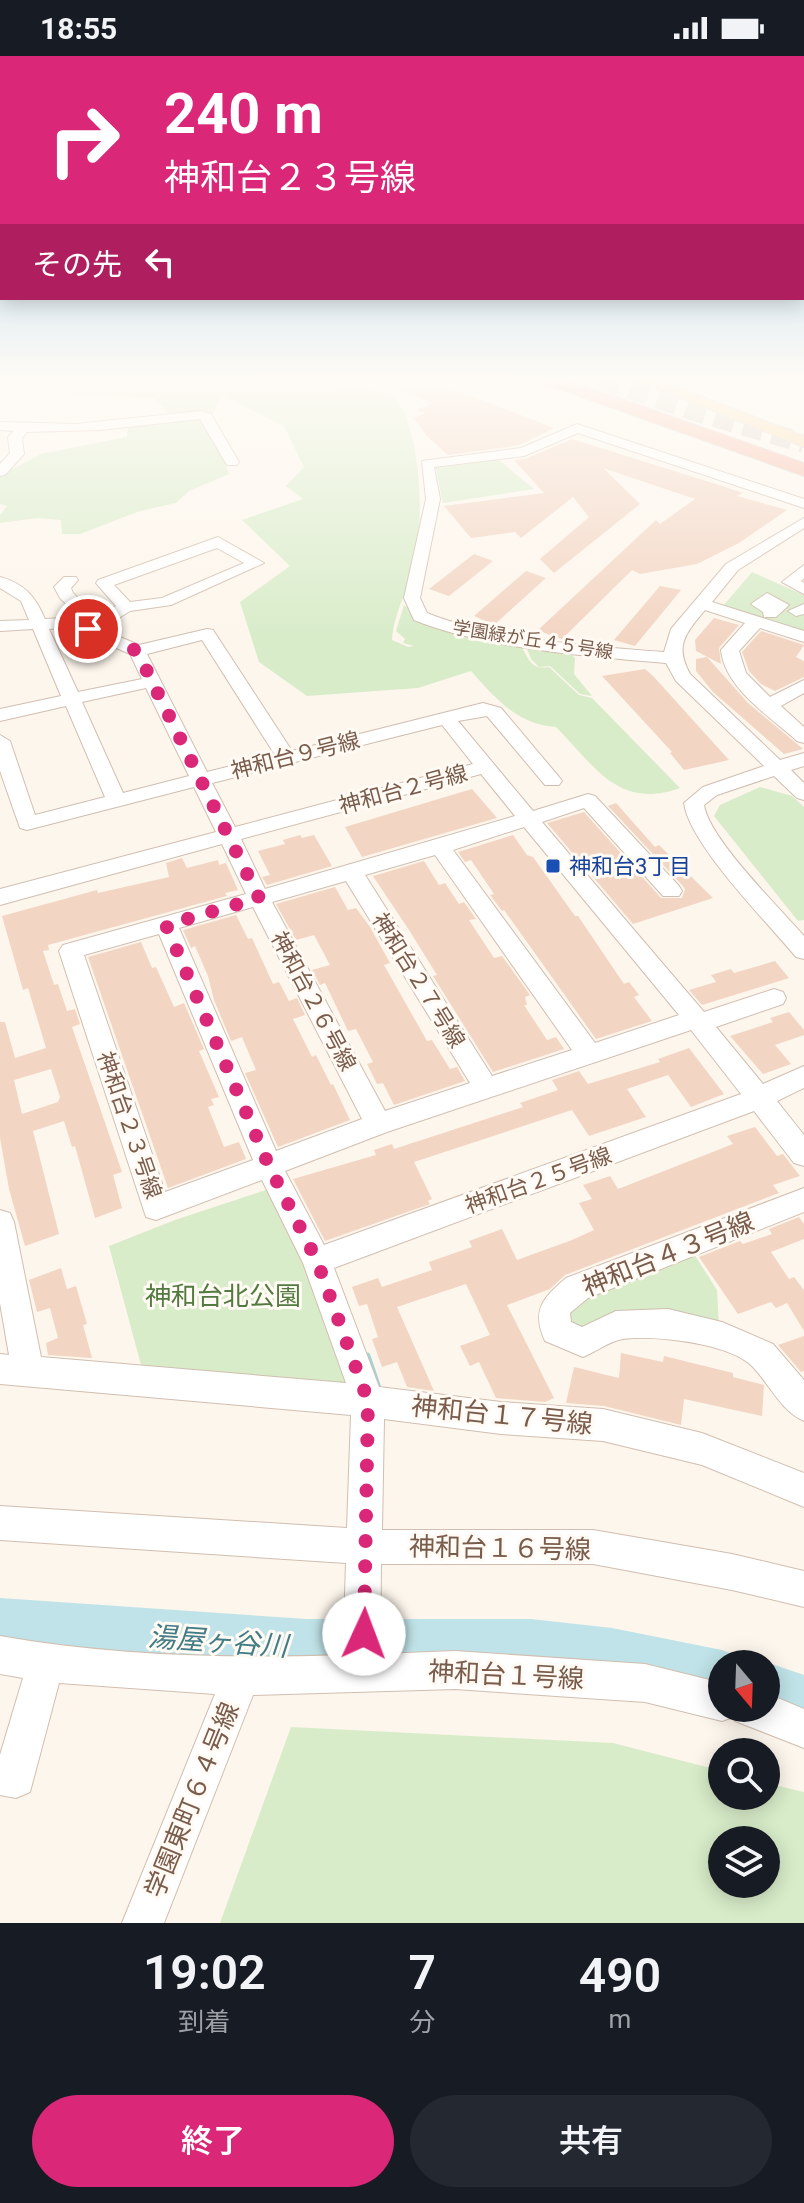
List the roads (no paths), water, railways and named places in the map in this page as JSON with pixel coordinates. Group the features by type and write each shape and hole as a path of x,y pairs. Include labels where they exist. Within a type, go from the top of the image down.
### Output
{"street":[{"name":"学園緑が丘４５号線","path":"427,466 433,499 412,598 420,616 439,625 584,650 672,658"},
{"name":"学園緑が丘４５号線","path":"691,466 804,504"},
{"path":"804,522 732,567 677,633 672,658 682,677 804,794"},
{"path":"0,626 37,622 92,626 126,607 165,602 256,563 218,542 104,583 126,607"},
{"path":"804,570 790,582 804,589"},
{"path":"70,580 62,587 92,626 137,651 207,634 287,758"},
{"path":"0,582 15,588 28,599 116,800"},
{"path":"703,604 774,607 804,637"},
{"path":"774,607 730,650 730,664 744,683 804,737"},
{"name":"神和台２６号線","path":"137,651 259,898 378,1124"},
{"path":"0,715 151,682"},
{"path":"769,705 804,685"},
{"name":"神和台９号線","path":"0,741 27,823 483,709 494,712 552,781"},
{"path":"446,718 485,767"},
{"path":"804,759 710,791 694,803 696,819 715,846 804,951"},
{"name":"神和台２号線","path":"0,897 485,767 759,1098"},
{"name":"神和台２３号線","path":"671,891 588,800 440,847 71,951 156,1208 378,1124 589,1054 774,998"},
{"path":"440,847 589,1054"},
{"name":"神和台２７号線","path":"352,872 487,1089"},
{"path":"166,925 269,1166 317,1261 368,1401 362,1657"},
{"name":"神和台２５号線","path":"317,1261 759,1098 804,1076"},
{"path":"759,1098 804,1155"},
{"name":"神和台４３号線","path":"804,1200 577,1288 555,1307 556,1331 583,1342 616,1325 668,1323 722,1336 762,1354 804,1405"},
{"path":"0,1222 14,1371"},
{"name":"神和台１７号線","path":"14,1371 368,1401 501,1418 603,1425 702,1449 804,1490"},
{"name":"神和台１６号線","path":"0,1523 366,1547 593,1547 732,1572 804,1589"},
{"name":"神和台１号線","path":"0,1655 45,1663 241,1677 362,1657 455,1670 645,1683 708,1699"},
{"path":"0,1775 16,1778 45,1663"},
{"name":"学園東町６４号線","path":"143,1923 241,1677"},
{"path":"780,1718 804,1729"}],"waterway":[{"path":"367,1356 380,1394"},
{"name":"湯屋ヶ谷川","path":"0,1625 306,1647 531,1647 612,1656 708,1675"},
{"path":"379,1625 385,1647"},
{"name":"湯屋ヶ谷川","path":"780,1695 804,1703"}],"place":[{"name":"神和台3丁目","path":"553,866"}],"park label":[{"name":"神和台北公園","path":"223,1296"}]}
